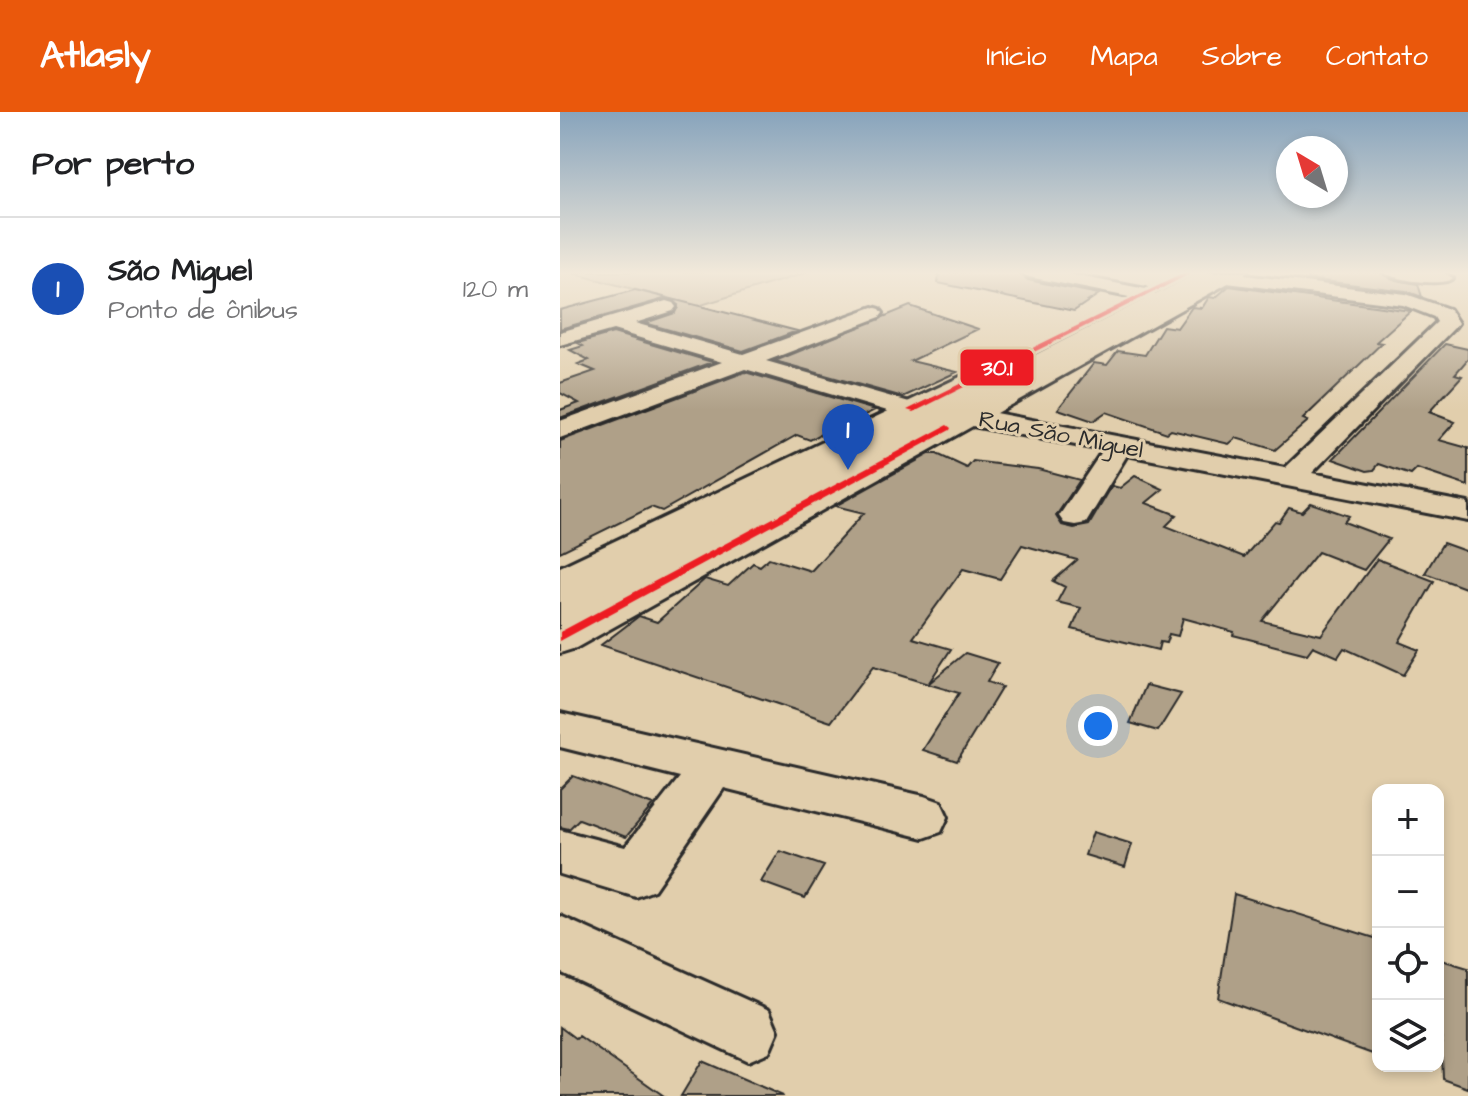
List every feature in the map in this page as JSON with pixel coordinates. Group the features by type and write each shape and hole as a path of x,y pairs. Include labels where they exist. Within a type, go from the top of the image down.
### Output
{"main road":[{"path":"560,637 1106,318"},
{"path":"560,584 940,413 1136,318"}],"street":[{"path":"560,339 630,318"},
{"path":"561,429 860,318"},
{"path":"1290,479 1448,323 1445,318"},
{"name":"Rua São Miguel","path":"613,323 940,413 1468,512"},
{"path":"560,609 940,413"},
{"path":"1075,516 1119,446"},
{"path":"560,730 924,817"},
{"path":"560,852 636,873 713,767"},
{"path":"560,943 748,1031"}],"building":[{"path":"560,318 598,318 560,329"},
{"path":"660,318 746,318 797,331 743,351 645,323"},
{"path":"881,318 945,318 978,329 911,361 957,372 903,397 775,361"},
{"path":"1184,318 1403,318 1376,342 1382,343 1303,419 1308,421 1275,450 1236,438 1229,444 1171,430 1167,433 1106,412 1093,421 1058,409 1094,363 1107,365 1118,351 1145,355 1163,326 1177,328"},
{"path":"613,333 712,362 560,418 560,410 579,403 560,393 560,383 595,371 578,364 589,360 570,350 583,346 578,343"},
{"path":"1445,344 1468,349 1468,359 1455,374 1462,376 1429,412 1455,422 1439,440 1468,448 1468,486 1417,469 1411,475 1379,464 1374,470 1367,471 1333,459"},
{"path":"745,372 875,410 846,424 841,423 810,440 797,435 662,511 651,507 560,552 560,441"},
{"path":"929,454 937,454 967,468 973,461 1038,469 1080,480 1056,516 1062,525 1074,528 1089,525 1112,486 1120,488 1135,476 1163,489 1146,503 1177,515 1166,526 1244,557 1289,508 1302,512 1311,503 1349,516 1344,522 1389,539 1364,570 1318,552 1262,621 1321,635 1377,559 1434,581 1399,642 1419,650 1403,675 1344,648 1338,657 1313,646 1307,654 1183,618 1178,636 1169,634 1166,643 1160,642 1158,650 1072,629 1081,608 1057,602 1065,587 1053,581 1077,560 1022,545 1000,579 963,569 913,638 951,649 928,684 873,667 831,722 601,645 639,616 657,622 705,579 728,586 753,563 760,566 769,558 811,571 864,513 835,506"},
{"path":"1443,543 1468,552 1468,589 1425,573"},
{"path":"965,653 998,663 987,682 1002,687 957,761 923,750 959,693 928,684"},
{"path":"1146,685 1181,694 1158,731 1130,723"},
{"path":"573,776 653,805 626,837 579,819 569,829 560,827 560,789"},
{"path":"1093,832 1132,844 1125,867 1085,855"},
{"path":"780,851 824,866 805,898 761,882"},
{"path":"1234,894 1372,937 1372,1054 1218,998"},
{"path":"1444,961 1468,968 1468,1088 1443,1079"},
{"path":"560,1027 576,1039 579,1036 664,1096 560,1096"},
{"path":"702,1061 783,1096 681,1096"}],"transit line":[{"name":"30.1","path":"911,410 1098,318"},
{"name":"30.1","path":"560,637 947,428"}],"place":[{"name":"São Miguel","path":"848,470"}]}
